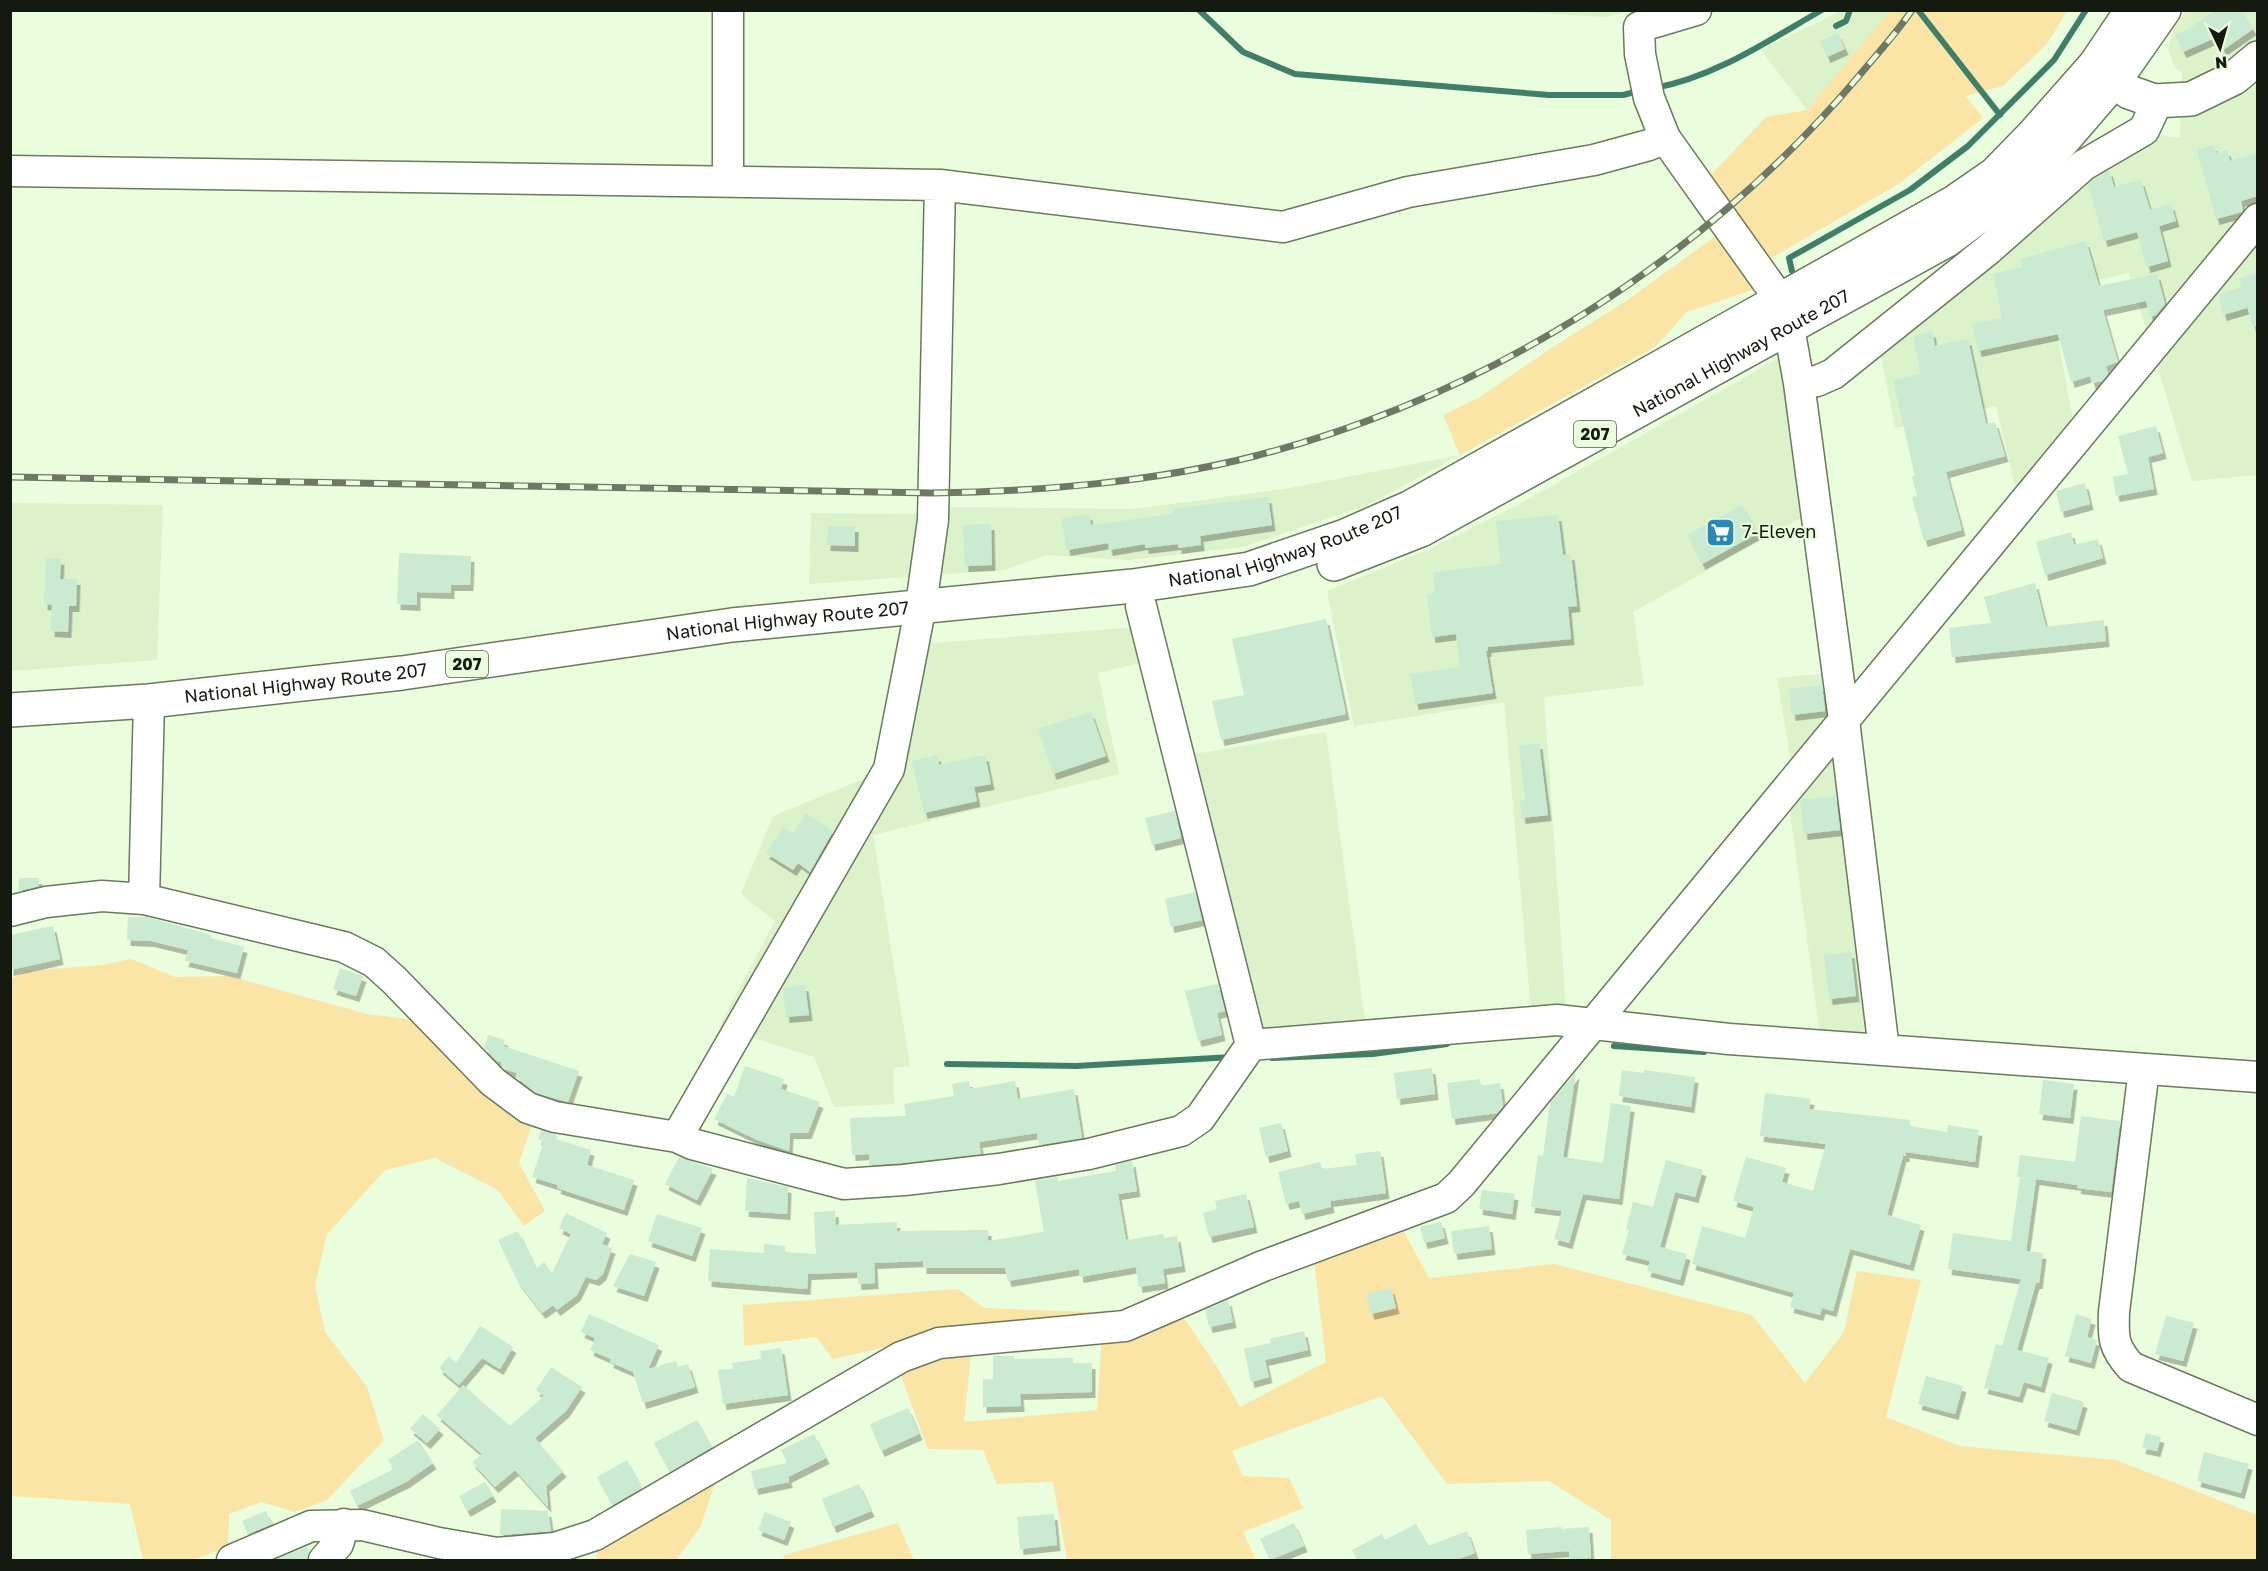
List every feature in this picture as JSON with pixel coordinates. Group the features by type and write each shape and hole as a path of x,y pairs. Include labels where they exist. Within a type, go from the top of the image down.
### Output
{"main road":[{"name":"National Highway Route 207","path":"921,605 1141,606 1221,595 1297,576 1360,555 1420,530 1785,314 1995,174 2034,134 2105,72 2152,13"},
{"path":"2105,72 2129,92 2154,100 2191,99 2234,78 2258,58"},
{"name":"National Highway Route 207","path":"10,710 149,701 402,673 732,625 1133,586 1249,569 1345,536 1410,507 1785,314"}],"street":[{"path":"728,10 728,181"},
{"path":"1696,10 1639,27 1640,54 1648,90 1665,138 1785,314 1799,383 1844,720 1884,1050"},
{"path":"1799,383 1817,381 1833,374 1989,249 2085,165 2144,130 2152,113 2154,100"},
{"path":"10,171 940,185 1283,227 1408,192 1594,160 1649,145 1665,138"},
{"path":"677,1137 889,769 921,605 933,520 940,185"},
{"path":"232,1560 311,1526 344,1524 362,1525 446,1552 497,1553 555,1548 595,1535 902,1357 939,1343 1125,1326 1263,1266 1446,1198 1461,1184 2258,219"},
{"path":"10,911 46,902 102,896 144,898 344,947 374,962 493,1082 528,1108 555,1117 677,1137 692,1144 844,1184 999,1169 1089,1154 1181,1131 1200,1118 1251,1045 1141,606"},
{"path":"144,898 149,701"},
{"path":"1251,1045 1557,1020 1729,1039 2258,1077"},
{"path":"2144,1069 2114,1312 2113,1333 2118,1353 2131,1367 2258,1420"},
{"path":"324,1560 338,1544 344,1524"}],"shaded area":[{"path":"1630,10 1607,17 1503,11"},
{"path":"1841,11 1887,11 1888,13 1807,110 1761,50"},
{"path":"1887,11 2067,11 2047,44 2003,86 1966,96 1983,118 1900,183 1747,272 1758,288 1687,312 1655,347 1460,455 1443,415 1480,397 1551,348 1626,301 1717,235 1689,198 1766,117 1807,110 1888,13"},
{"path":"2186,11 2257,11 2257,475 2192,481 2129,273 2049,291 2074,425 2017,493 1996,406 1895,428 1880,351 2125,130 2180,138 2182,73 2174,66 2168,49 2174,29"},
{"path":"1788,353 1810,513 1633,612 1644,685 1544,697 1566,1008 1531,1011 1504,702 1354,726 1327,591 1427,550 1516,506"},
{"path":"1460,455 1365,506 1243,547 1129,560 1047,555 1005,570 809,584 811,513 913,514 951,507 1133,509 1285,489"},
{"path":"11,503 163,505 157,660 11,671"},
{"path":"1138,627 1145,662 1098,673 1119,774 873,835 910,1066 893,1068 894,1104 834,1107 814,1057 719,1027 775,921 741,894 773,816 898,765 921,644"},
{"path":"1829,673 1874,1040 1820,1036 1789,804 1791,761 1777,678"},
{"path":"1326,732 1366,1027 1256,1036 1188,755"},
{"path":"131,959 175,977 229,976 367,1014 413,1020 489,1099 533,1122 519,1163 545,1211 524,1226 498,1190 435,1158 385,1170 327,1234 315,1285 325,1332 367,1387 384,1440 327,1500 295,1512 261,1502 229,1514 228,1546 194,1560 143,1560 130,1504 11,1496 11,979 27,971 102,965"},
{"path":"1404,1232 1429,1278 1554,1264 1752,1315 1805,1383 1844,1332 1857,1271 1921,1280 1886,1417 1960,1446 2116,1460 2257,1515 2257,1560 1611,1560 1611,1520 1549,1481 1447,1484 1382,1396 1232,1451 1243,1476 1289,1478 1303,1508 1243,1532 1256,1560 1067,1560 1053,1482 997,1484 983,1450 928,1449 890,1346 833,1359 816,1337 744,1346 743,1305 958,1289 984,1308 1091,1312 1102,1335 1184,1318 1217,1367 1240,1407 1326,1362 1314,1261","holes":["1102,1335 1097,1410 964,1422 972,1347"]},
{"path":"717,1476 700,1528 676,1560 597,1560 596,1550"},
{"path":"898,1523 914,1560 783,1560 784,1555"}],"building":[{"path":"2215,10 2241,10 2253,29 2223,50 2217,37 2183,52 2175,35 2189,29"},
{"path":"1838,33 1845,49 1827,57 1820,41"},
{"path":"2214,145 2216,153 2227,150 2230,161 2258,153 2258,196 2241,201 2242,212 2216,219 2197,150"},
{"path":"2109,170 2114,187 2141,180 2150,210 2171,204 2176,221 2159,226 2168,261 2147,267 2137,232 2104,241 2088,184"},
{"path":"2086,241 2099,286 2157,274 2165,304 2156,315 2150,317 2146,301 2103,310 2118,362 2106,366 2108,374 2102,381 2092,383 2090,376 2071,382 2058,334 1978,351 1972,324 2002,318 1993,274 2022,267 2020,259"},
{"path":"2258,273 2258,326 2253,327 2247,306 2247,308 2223,315 2219,294 2242,287 2239,278"},
{"path":"1932,331 1935,346 1968,339 1986,424 1995,422 2005,456 1946,472 1962,530 1924,541 1912,497 1917,496 1912,477 1915,476 1893,380 1921,374 1913,336"},
{"path":"2156,426 2163,453 2148,457 2154,489 2116,496 2113,477 2128,474 2118,436"},
{"path":"2085,483 2090,504 2061,512 2056,491"},
{"path":"1268,497 1272,525 1200,536 1201,545 1178,548 1178,544 1145,548 1145,544 1109,550 1108,543 1067,550 1061,519 1089,514 1091,525 1173,514 1173,509"},
{"path":"1742,505 1758,533 1702,564 1687,535"},
{"path":"1558,515 1563,555 1571,554 1577,606 1568,607 1571,639 1488,647 1486,651 1493,693 1415,704 1410,674 1460,667 1456,634 1432,637 1427,594 1435,593 1433,572 1501,564 1496,521"},
{"path":"991,524 992,565 965,566 963,525"},
{"path":"828,526 855,526 855,546 827,545"},
{"path":"2071,532 2074,545 2098,539 2103,558 2045,575 2036,542"},
{"path":"399,553 471,556 470,585 451,585 451,593 417,592 417,605 397,604"},
{"path":"46,558 61,559 60,579 77,579 76,606 69,606 68,632 51,631 52,605 44,604"},
{"path":"2035,583 2046,627 2104,620 2106,641 1952,657 1949,628 1991,623 1984,597"},
{"path":"1326,619 1346,714 1221,740 1212,701 1244,695 1232,639"},
{"path":"1822,685 1825,711 1792,715 1789,689"},
{"path":"1091,712 1106,756 1053,774 1038,729"},
{"path":"1539,743 1548,815 1522,818 1520,800 1525,800 1519,746"},
{"path":"937,755 939,765 985,755 991,784 974,787 977,801 924,813 912,761"},
{"path":"1836,796 1840,830 1804,834 1800,800"},
{"path":"1175,811 1181,838 1152,845 1145,818"},
{"path":"806,813 833,831 810,872 798,863 793,870 766,853 783,827 792,834"},
{"path":"19,878 39,878 39,886 18,891"},
{"path":"1195,892 1202,920 1171,927 1165,899"},
{"path":"128,917 147,917 244,947 237,973 185,961 188,950 151,941 127,940"},
{"path":"53,926 60,959 10,970 10,935"},
{"path":"1851,952 1856,996 1829,999 1824,955"},
{"path":"340,968 363,976 356,996 333,989"},
{"path":"1218,984 1225,1011 1217,1013 1222,1035 1198,1041 1185,991"},
{"path":"805,985 809,1015 786,1017 783,988"},
{"path":"488,1035 505,1040 503,1046 579,1071 568,1102 536,1093 516,1077 517,1073 504,1069 501,1062 484,1048"},
{"path":"745,1066 784,1079 781,1089 820,1102 808,1133 790,1133 789,1151 755,1139 714,1119 727,1094 734,1097"},
{"path":"1432,1068 1435,1094 1397,1099 1394,1073"},
{"path":"1622,1070 1644,1073 1644,1070 1695,1077 1691,1107 1619,1096"},
{"path":"1576,1072 1563,1157 1603,1163 1611,1103 1631,1106 1619,1199 1583,1194 1569,1243 1554,1239 1562,1211 1531,1207 1538,1155 1543,1156 1550,1103"},
{"path":"1480,1079 1481,1086 1500,1083 1503,1106 1497,1113 1452,1119 1447,1083"},
{"path":"2043,1080 2074,1084 2070,1118 2039,1114"},
{"path":"969,1081 970,1089 1015,1081 1018,1099 1074,1089 1082,1138 1039,1145 1037,1133 979,1142 981,1154 902,1163 869,1165 869,1154 852,1155 850,1118 906,1116 904,1104 954,1096 952,1084"},
{"path":"1765,1093 1811,1099 1809,1109 1910,1120 1910,1126 1947,1132 1948,1125 1979,1130 1975,1162 1906,1152 1887,1215 1921,1225 1910,1265 1850,1249 1833,1311 1822,1308 1820,1315 1790,1307 1794,1293 1692,1264 1702,1226 1745,1238 1754,1207 1733,1201 1746,1157 1786,1168 1782,1182 1813,1191 1826,1144 1760,1136"},
{"path":"2081,1116 2120,1121 2111,1192 2077,1188 2078,1185 2036,1179 2026,1251 2043,1253 2039,1283 2036,1283 2017,1350 2049,1358 2041,1387 2024,1382 2019,1397 1984,1388 1996,1344 2002,1346 2021,1279 1948,1269 1953,1233 2011,1241 2020,1177 2017,1177 2020,1155 2075,1162"},
{"path":"1281,1123 1288,1151 1266,1157 1259,1128"},
{"path":"541,1130 557,1135 556,1139 591,1150 587,1165 634,1180 624,1210 557,1188 558,1185 532,1177 544,1141 538,1139"},
{"path":"1380,1151 1386,1193 1330,1201 1331,1207 1302,1214 1299,1201 1286,1204 1278,1172 1320,1162 1322,1169 1357,1165 1355,1154"},
{"path":"679,1157 713,1169 697,1200 665,1184"},
{"path":"1666,1160 1703,1170 1695,1197 1675,1192 1660,1247 1687,1254 1680,1280 1647,1271 1650,1261 1622,1254 1629,1230 1626,1229 1633,1202 1653,1207"},
{"path":"1132,1161 1137,1191 1118,1194 1126,1240 1163,1234 1164,1238 1177,1236 1182,1266 1163,1269 1165,1283 1139,1287 1136,1267 1080,1277 1079,1269 1008,1281 1005,1268 923,1268 923,1261 874,1263 875,1283 858,1284 857,1272 808,1274 807,1289 708,1281 710,1249 764,1253 764,1244 785,1246 785,1252 816,1254 814,1212 835,1211 836,1225 897,1222 897,1231 988,1230 988,1241 1044,1232 1035,1181 1058,1177 1058,1181 1116,1171 1115,1165"},
{"path":"747,1178 788,1187 787,1214 745,1211"},
{"path":"1482,1190 1515,1194 1512,1214 1479,1209"},
{"path":"1246,1194 1254,1227 1209,1237 1203,1213 1217,1209 1215,1201"},
{"path":"566,1213 607,1233 602,1244 612,1248 603,1274 596,1280 586,1277 577,1295 557,1310 553,1305 542,1313 518,1282 498,1240 518,1231 536,1269 544,1262 552,1273 571,1234 559,1228"},
{"path":"657,1214 702,1228 692,1256 648,1241"},
{"path":"1441,1222 1445,1238 1424,1243 1420,1227"},
{"path":"1489,1226 1492,1249 1454,1254 1451,1231"},
{"path":"630,1254 656,1262 644,1296 613,1286"},
{"path":"1391,1288 1396,1308 1371,1314 1366,1294"},
{"path":"1228,1300 1233,1322 1209,1327 1205,1310"},
{"path":"589,1314 659,1345 648,1369 676,1361 678,1367 688,1364 695,1387 643,1403 633,1372 590,1350 595,1338 581,1332"},
{"path":"2076,1314 2092,1319 2087,1337 2097,1340 2091,1363 2065,1356"},
{"path":"2166,1316 2194,1323 2183,1361 2155,1354"},
{"path":"480,1326 513,1347 500,1369 482,1358 459,1385 439,1368 449,1356 456,1363"},
{"path":"1304,1331 1308,1350 1265,1360 1269,1377 1251,1382 1244,1349 1271,1343 1270,1339"},
{"path":"781,1348 788,1395 723,1404 718,1370 733,1369 732,1363 761,1359 760,1351"},
{"path":"993,1356 1014,1356 1014,1359 1073,1358 1073,1363 1092,1363 1092,1392 1020,1394 1021,1406 983,1407 983,1379 993,1379"},
{"path":"551,1367 582,1387 566,1411 535,1438 563,1471 546,1486 548,1507 515,1470 495,1487 472,1462 482,1454 437,1415 463,1385 510,1426 544,1396 536,1390"},
{"path":"1926,1376 1963,1386 1955,1414 1918,1404"},
{"path":"2052,1393 2084,1402 2076,1430 2044,1421"},
{"path":"908,1408 919,1434 881,1451 870,1424"},
{"path":"423,1414 440,1429 427,1443 410,1429"},
{"path":"697,1420 712,1447 670,1472 654,1443"},
{"path":"2146,1433 2161,1437 2157,1451 2142,1448"},
{"path":"814,1434 826,1458 788,1477 789,1482 755,1489 751,1471 787,1463 781,1450"},
{"path":"418,1440 433,1463 406,1482 357,1506 350,1491 394,1469 388,1460"},
{"path":"2204,1452 2249,1464 2241,1493 2197,1481"},
{"path":"627,1460 642,1488 612,1505 597,1477"},
{"path":"485,1482 493,1496 467,1511 459,1496"},
{"path":"859,1484 871,1511 833,1527 822,1499"},
{"path":"501,1509 548,1511 551,1531 500,1535"},
{"path":"266,1511 272,1524 248,1534 242,1521"},
{"path":"765,1512 791,1522 784,1540 758,1530"},
{"path":"1054,1514 1057,1545 1020,1549 1017,1517"},
{"path":"1294,1523 1304,1546 1270,1560 1260,1539"},
{"path":"1416,1524 1428,1546 1467,1531 1475,1553 1455,1560 1358,1560 1352,1550 1382,1534 1385,1540"},
{"path":"1561,1527 1562,1529 1589,1527 1591,1558 1570,1559 1569,1551 1528,1554 1526,1530"},
{"path":"307,1547 309,1553 307,1560 274,1560"}],"waterway":[{"path":"1199,10 1243,52 1295,74 1549,95 1623,95 1639,91"},
{"path":"1655,88 1677,83 1720,66 1762,45 1822,10"},
{"path":"1836,26 1846,21 1850,10"},
{"path":"1918,10 2000,115"},
{"path":"1792,271 1789,258 1910,190 1968,146 2054,60 2086,10"},
{"path":"1272,1058 1373,1054 1447,1044"},
{"path":"1614,1046 1704,1052"},
{"path":"947,1064 1076,1066 1232,1057"}],"railway":[{"path":"10,477 933,493 1095,484 1175,473 1255,456 1341,430 1426,397 1507,358 1586,313 1661,262 1731,205 1797,143 1858,77 1912,10"}],"place":[{"name":"7-Eleven","path":"1721,532"}]}
